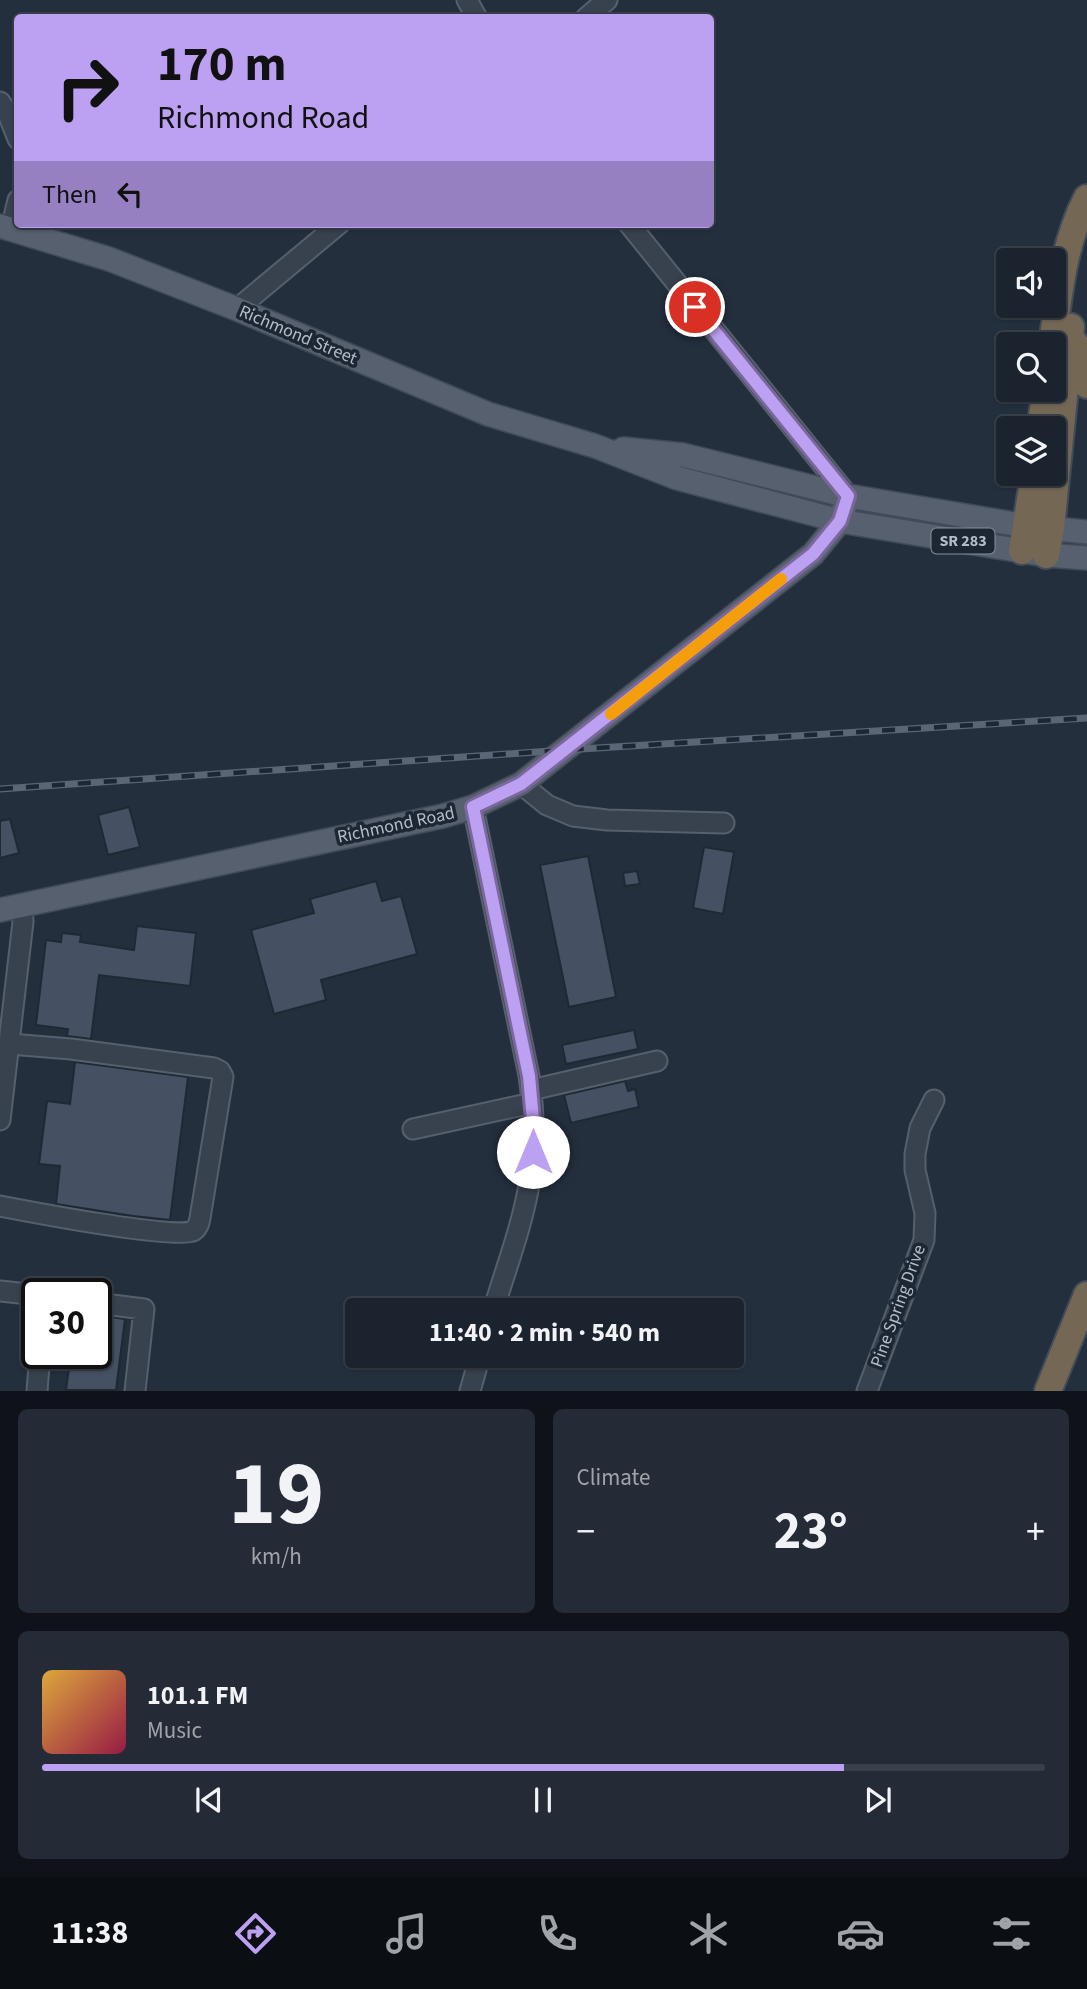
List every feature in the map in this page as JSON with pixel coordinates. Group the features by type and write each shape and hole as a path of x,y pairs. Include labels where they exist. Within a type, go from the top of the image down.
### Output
{"highway":[{"path":"1061,332 1064,259 1077,217 1087,198"},
{"path":"1062,332 1087,240"},
{"path":"1066,345 1087,385"},
{"path":"1036,540 1053,402"},
{"path":"1034,486 1036,540"},
{"path":"1048,1391 1087,1295"}],"main road":[{"name":"Richmond Street","path":"5,227 109,259 237,309 488,414 595,446 677,478 840,521 1036,540 1087,532"},
{"name":"Richmond Street","path":"595,446 683,455 1036,540 1087,558"},
{"name":"Richmond Road","path":"11,907 443,816 473,807 521,784 813,554 840,521 848,496"}],"street":[{"path":"591,14 607,0"},
{"path":"0,102 14,129"},
{"path":"5,227 14,208"},
{"path":"237,309 334,228"},
{"path":"632,228 848,496"},
{"path":"521,784 547,805 573,816 607,820 724,823"},
{"path":"473,807 532,1096 533,1152 530,1180 497,1298"},
{"path":"0,1120 23,922 11,907"},
{"path":"0,1206 119,1226 186,1233 192,1231 198,1227 223,1077 220,1071 214,1068 71,1049 10,1044"},
{"path":"413,1129 657,1061"},
{"name":"Pine Spring Drive","path":"867,1391 923,1240 925,1213 915,1170 916,1143 920,1128 934,1100"},
{"path":"0,1290 21,1293"},
{"path":"112,1305 144,1309 135,1391"},
{"path":"470,1391 477,1368"},
{"path":"37,1391 39,1369"}],"building":[{"path":"129,807 140,847 108,855 98,815"},
{"path":"10,819 19,853 0,858 0,821"},
{"path":"704,847 734,852 723,914 693,908"},
{"path":"588,856 616,997 569,1007 540,865"},
{"path":"637,871 640,884 625,886 623,873"},
{"path":"376,881 382,901 401,896 417,954 321,980 326,1000 274,1014 251,930 314,913 310,899"},
{"path":"137,926 196,933 190,986 99,975 91,1039 67,1036 68,1029 36,1025 46,940 61,942 62,933 81,935 80,942 134,950"},
{"path":"634,1030 638,1049 566,1064 562,1045"},
{"path":"75,1062 188,1077 170,1220 56,1204 60,1166 39,1164 47,1101 70,1104"},
{"path":"625,1081 628,1091 635,1089 639,1107 571,1123 564,1095"},
{"path":"112,1317 125,1319 116,1390 66,1390 69,1369 112,1369"}],"railway":[{"path":"0,789 1087,718"}],"slow traffic":[{"path":"611,714 781,579"}],"route":[{"path":"533,1152 529,1076 473,807 521,784 813,554 840,521 848,496 695,307"}]}
